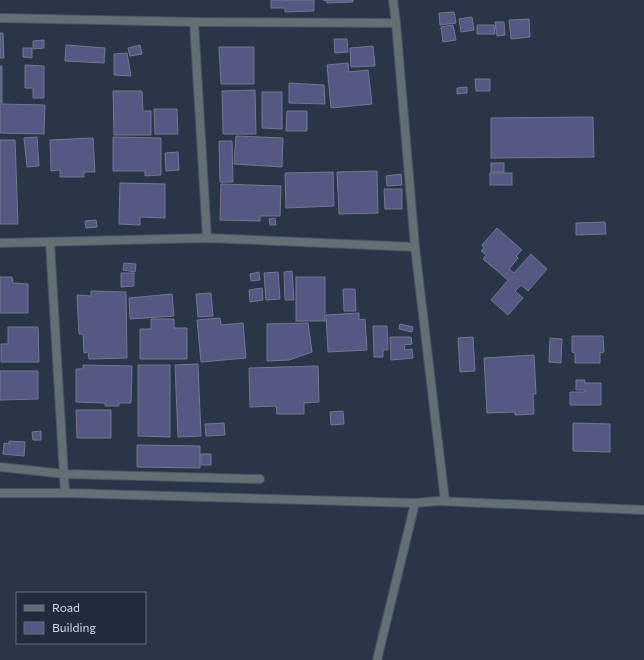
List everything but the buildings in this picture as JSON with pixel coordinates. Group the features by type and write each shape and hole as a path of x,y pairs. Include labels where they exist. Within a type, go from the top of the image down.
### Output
{"street":[{"path":"393,0 415,247 445,501"},
{"path":"0,18 194,22 396,23"},
{"path":"194,22 207,238"},
{"path":"0,243 50,243 207,238 415,247"},
{"path":"50,243 65,492"},
{"path":"0,467 65,474 260,479"},
{"path":"0,493 65,492 415,503 445,501 644,510"},
{"path":"377,660 415,503"}]}
